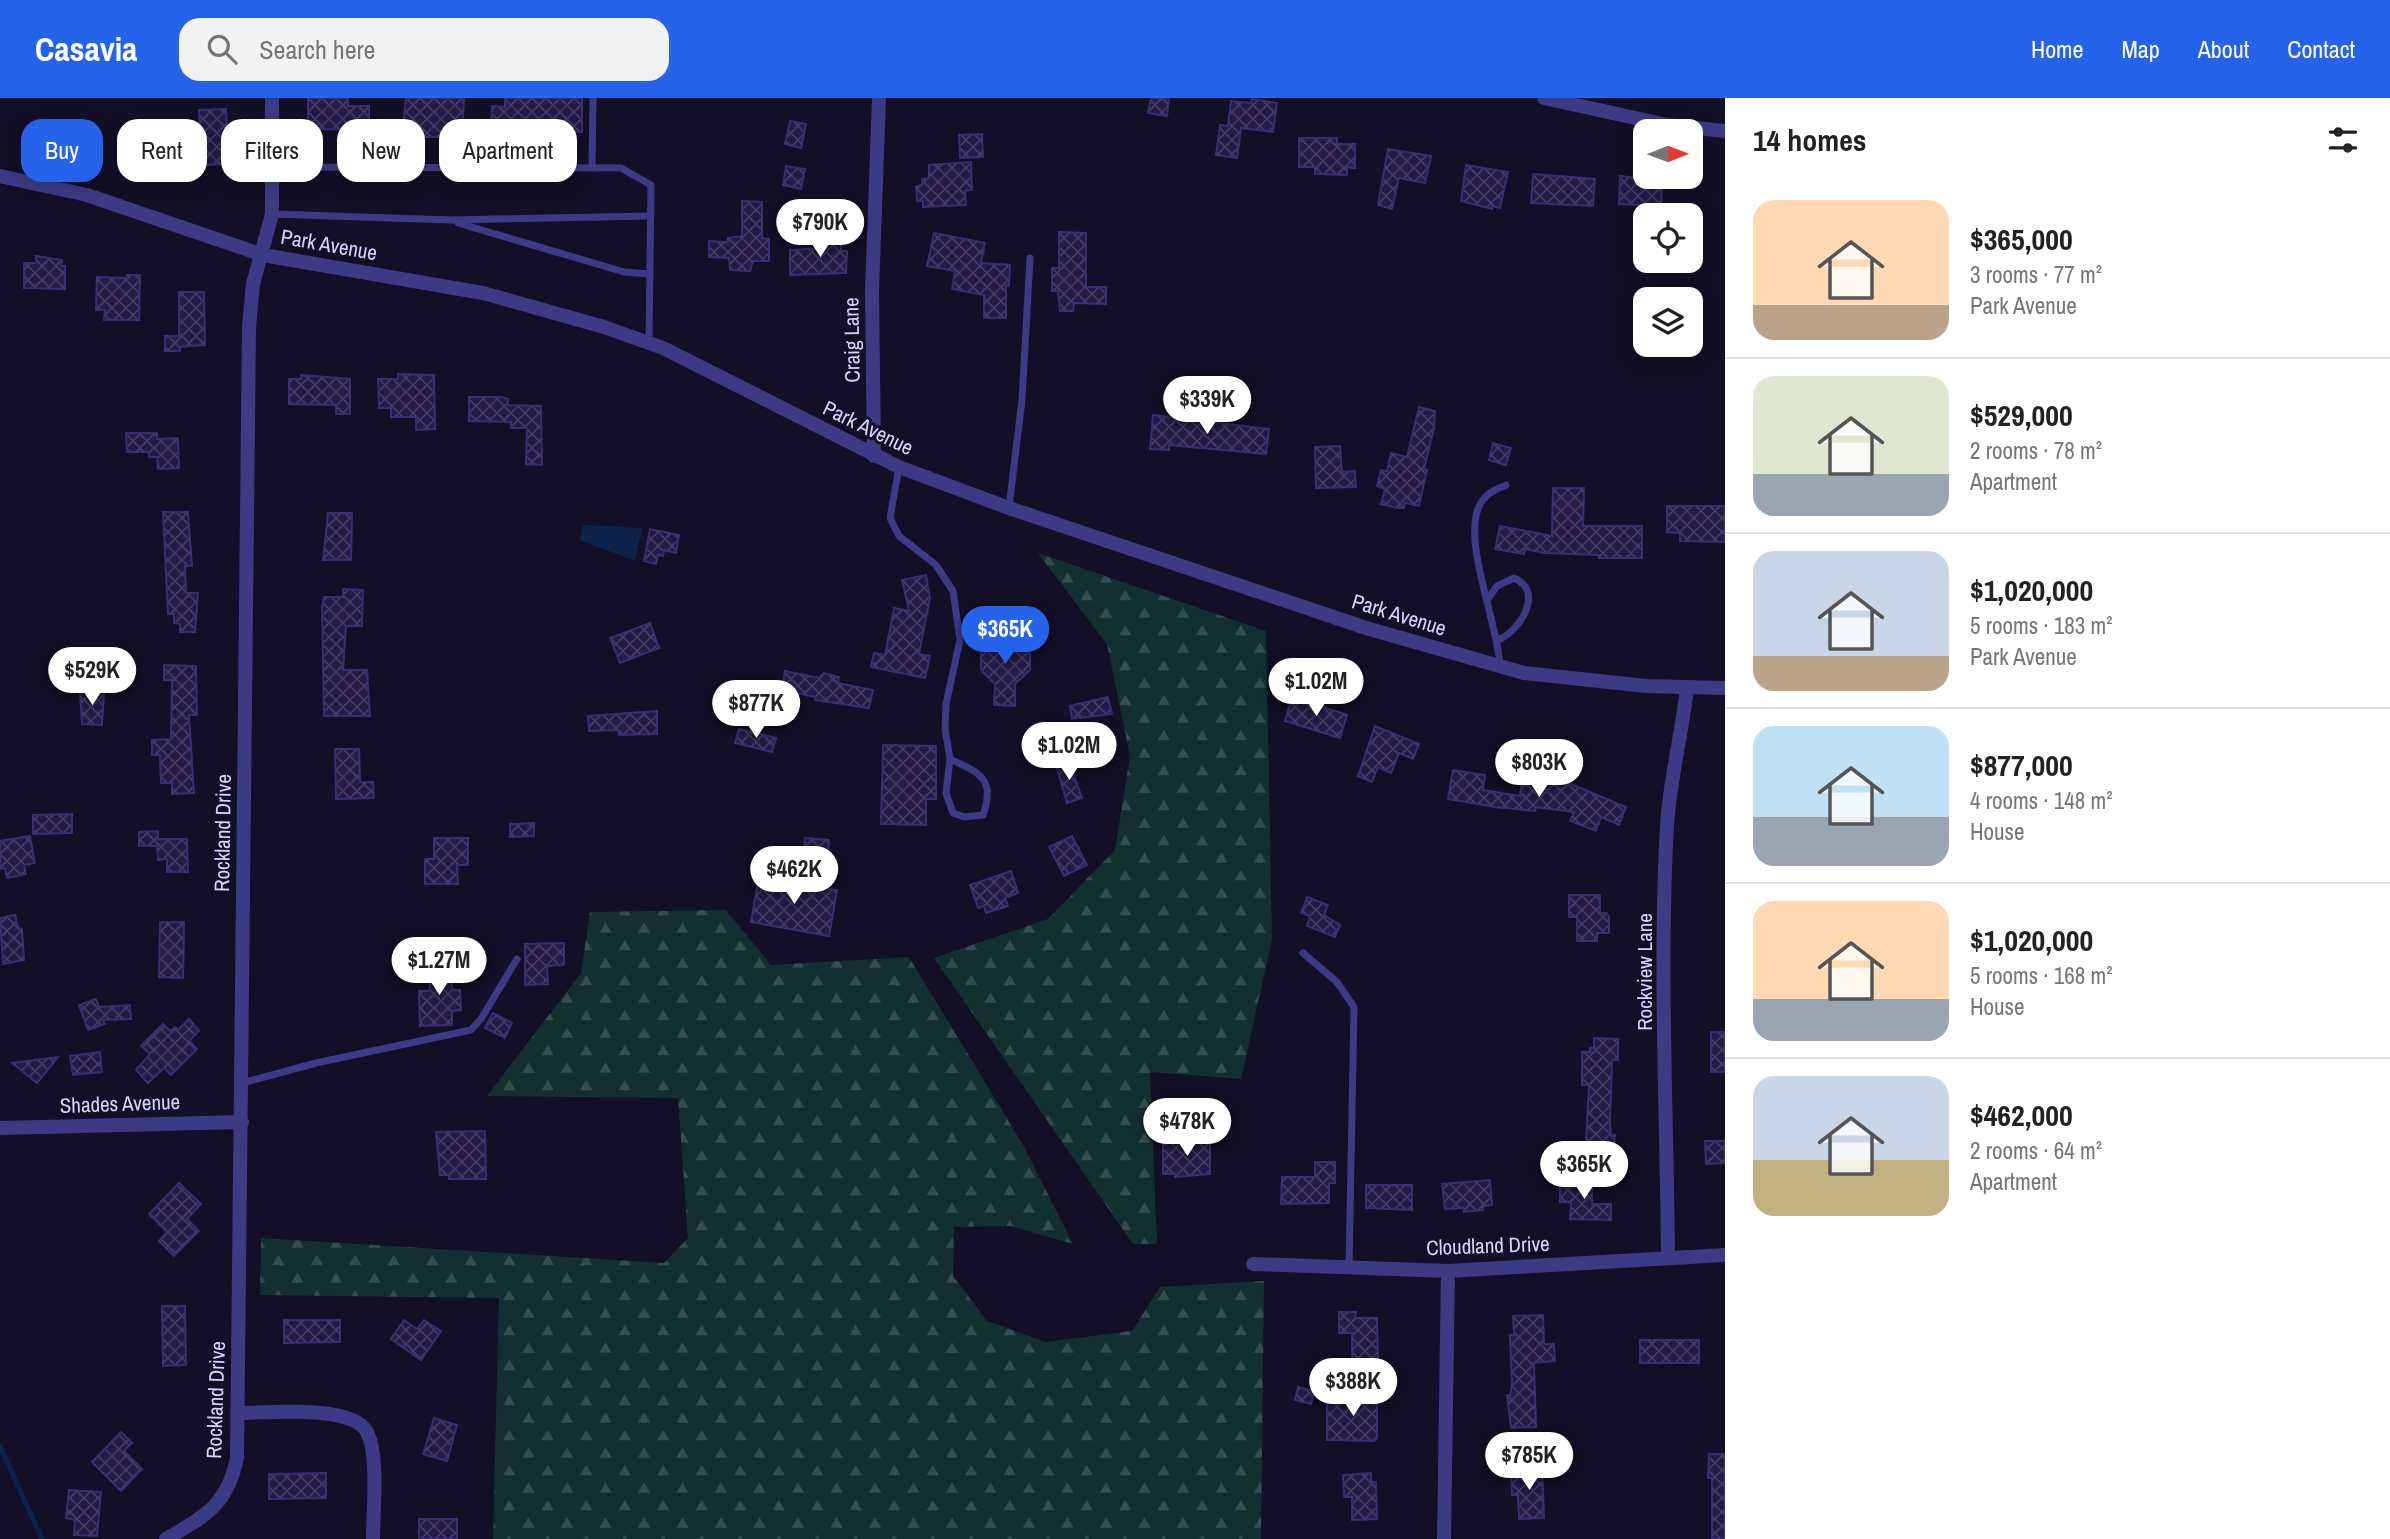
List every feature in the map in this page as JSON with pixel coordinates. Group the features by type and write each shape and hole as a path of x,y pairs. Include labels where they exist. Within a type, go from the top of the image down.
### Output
{"street":[{"name":"Rockland Drive","path":"272,98 272,119"},
{"name":"Craig Lane","path":"874,456 872,290 879,98"},
{"path":"1544,98 1667,125 1725,131"},
{"name":"Park Avenue","path":"0,176 87,195 263,255 483,293 604,327 649,343 899,467 1009,508 1366,628 1500,667 1586,682 1725,688"},
{"name":"Rockland Drive","path":"166,1539 209,1513 223,1497 232,1480 237,1458 250,327 253,284 272,214 272,182"},
{"name":"Rockview Lane","path":"1668,1258 1665,957 1667,824 1674,760 1687,688"},
{"name":"Shades Avenue","path":"0,1128 242,1122"},
{"name":"Cloudland Drive","path":"1253,1264 1448,1271 1725,1255"},
{"path":"1444,1539 1448,1271"},
{"path":"239,1413 338,1414 354,1419 367,1432 372,1452 373,1539"}],"lane":[{"path":"592,168 593,98"},
{"path":"323,167 621,168 651,185 649,343"},
{"path":"272,214 451,220 651,216"},
{"path":"451,220 624,272 650,274"},
{"path":"1009,508 1022,400 1030,258"},
{"path":"899,467 890,519 899,536 936,565 953,591 960,640 946,704 950,759 946,793 953,813 964,817 983,815 988,793 985,781 978,772 950,759"},
{"path":"1500,667 1498,640 1475,531 1478,508 1490,492 1506,485"},
{"path":"1488,599 1497,586 1514,578 1524,582 1528,590 1529,603 1525,613 1516,627 1498,640"},
{"path":"1303,953 1337,982 1354,1007 1349,1268"},
{"path":"242,1083 316,1063 471,1030 481,1019 517,959"}],"green space":[{"path":"1038,553 1266,631 1272,939 1241,1079 1150,1072 1157,1244 1133,1244 934,958 1048,919 1115,850 1130,756 1107,644"},
{"path":"726,910 771,965 909,957 1022,1143 1073,1244 1011,1226 954,1227 953,1276 987,1321 1046,1342 1132,1331 1160,1287 1264,1281 1261,1539 493,1539 499,1298 260,1295 261,1238 664,1263 688,1238 678,1098 487,1096 581,973 590,912"}],"water":[{"path":"583,525 642,528 635,561 580,540"}],"building":[{"path":"308,98 348,98 348,106 369,106 369,119 337,119 337,129 323,129 323,119 308,119"},
{"path":"406,98 464,98 463,119 439,119 439,137 425,137 425,119 404,119"},
{"path":"505,98 582,98 582,132 577,132 577,119 491,119 492,106 505,107"},
{"path":"1151,98 1169,98 1167,116 1148,113"},
{"path":"1252,99 1277,103 1273,132 1241,128 1237,158 1216,155 1220,125 1228,126 1231,101 1251,103"},
{"path":"226,109 227,119 221,119 221,164 207,165 207,119 199,119 199,110"},
{"path":"790,121 806,124 801,148 785,144"},
{"path":"982,134 983,157 960,158 959,135"},
{"path":"1299,138 1337,138 1337,144 1355,144 1355,168 1347,167 1347,175 1315,174 1315,167 1299,167"},
{"path":"1388,149 1431,156 1425,183 1399,178 1392,209 1378,205"},
{"path":"971,162 972,190 965,191 966,205 923,207 923,201 917,201 916,186 922,185 922,179 929,178 929,165"},
{"path":"1466,165 1508,172 1500,208 1492,206 1492,209 1461,201"},
{"path":"786,166 805,169 801,189 783,185"},
{"path":"1533,174 1595,179 1593,206 1531,203"},
{"path":"1620,176 1633,178 1633,189 1662,189 1661,203 1619,204"},
{"path":"742,201 762,202 762,238 769,239 769,261 753,261 750,271 730,270 729,258 709,257 709,241 728,242 728,238 742,236"},
{"path":"1059,232 1086,233 1086,287 1106,287 1106,304 1074,303 1073,311 1060,311 1058,291 1052,291 1052,268 1059,268"},
{"path":"934,233 985,243 981,263 1010,265 1009,286 1006,285 1006,318 984,318 984,295 952,289 955,271 927,266"},
{"path":"822,236 841,236 841,251 847,251 846,273 790,275 790,250 822,248"},
{"path":"36,256 62,260 61,266 65,266 65,289 24,288 24,263 36,263"},
{"path":"127,275 140,275 139,320 104,320 105,310 96,310 97,277 127,278"},
{"path":"179,292 204,292 205,345 180,347 180,351 165,351 165,336 179,336"},
{"path":"398,374 434,375 435,429 416,430 416,417 391,417 391,408 379,408 378,379 398,379"},
{"path":"301,375 350,379 350,414 336,414 336,405 289,404 289,379 301,379"},
{"path":"469,397 502,397 508,399 508,405 541,406 542,465 526,464 527,428 511,428 511,422 469,421"},
{"path":"1419,407 1435,411 1419,506 1405,503 1404,508 1397,508 1381,504 1385,489 1377,486 1381,470 1387,471 1391,453 1407,457"},
{"path":"1153,415 1269,429 1266,454 1169,445 1169,450 1150,449"},
{"path":"126,433 157,433 157,439 178,438 179,468 158,469 157,457 149,457 149,452 127,452"},
{"path":"1493,443 1511,448 1506,465 1489,460"},
{"path":"1340,446 1342,472 1355,471 1356,487 1316,488 1315,447"},
{"path":"1553,488 1584,488 1583,526 1642,526 1642,558 1599,558 1599,555 1544,553 1525,549 1524,554 1495,549 1500,526 1552,536"},
{"path":"1667,506 1725,506 1725,542 1680,541 1680,533 1667,532"},
{"path":"163,512 188,512 192,566 185,566 186,593 198,593 195,632 180,632 180,624 174,623 174,614 168,614"},
{"path":"328,513 352,513 351,560 323,560"},
{"path":"650,529 679,535 676,553 664,550 663,556 658,555 656,564 644,561"},
{"path":"926,575 930,598 919,654 930,656 925,678 871,667 874,653 885,655 894,608 909,611 902,580"},
{"path":"343,589 363,590 362,626 346,626 343,670 367,670 370,716 324,716 322,607 324,597 343,597"},
{"path":"650,623 659,648 620,663 610,638"},
{"path":"996,635 1016,635 1030,650 1030,670 1015,684 1015,706 994,705 995,684 981,670 981,650"},
{"path":"164,665 196,666 197,715 189,715 194,793 172,794 172,783 161,783 160,755 152,755 152,740 171,739 172,680 164,680"},
{"path":"785,671 819,678 824,673 839,677 838,683 873,690 869,708 815,700 816,697 782,690"},
{"path":"80,690 104,690 102,725 82,724"},
{"path":"1108,697 1112,714 1072,719 1070,706"},
{"path":"1292,697 1347,715 1340,738 1285,721"},
{"path":"657,711 657,734 619,735 618,730 589,731 588,716"},
{"path":"1375,726 1419,744 1413,759 1399,753 1391,773 1378,767 1372,782 1358,776"},
{"path":"739,729 776,738 772,752 735,743"},
{"path":"1091,733 1116,737 1112,760 1087,756"},
{"path":"883,745 936,746 936,799 926,799 926,825 881,824"},
{"path":"335,749 359,749 360,782 373,782 374,798 336,799"},
{"path":"1069,761 1082,798 1067,803 1056,765"},
{"path":"1453,770 1485,775 1483,790 1520,796 1522,778 1571,784 1626,807 1619,825 1601,817 1596,831 1570,821 1574,812 1536,807 1535,811 1495,807 1448,799"},
{"path":"72,814 72,833 33,834 33,815"},
{"path":"534,823 534,836 510,837 510,824"},
{"path":"158,831 158,839 187,839 188,872 167,872 167,859 158,860 157,846 139,846 139,832"},
{"path":"30,836 35,863 24,865 26,874 7,878 5,868 0,869 0,841"},
{"path":"1072,836 1087,865 1064,876 1049,847"},
{"path":"434,838 468,838 468,865 457,865 458,884 425,884 425,859 434,859"},
{"path":"805,838 829,840 827,863 803,861"},
{"path":"1011,871 1018,893 1005,898 1008,906 986,913 984,906 978,908 970,885"},
{"path":"759,876 837,890 829,936 751,922"},
{"path":"1569,895 1600,895 1600,913 1607,913 1609,917 1609,933 1597,933 1597,941 1577,941 1577,917 1569,917"},
{"path":"1307,897 1328,905 1324,915 1340,925 1335,937 1307,926 1310,916 1301,913"},
{"path":"15,915 18,928 22,929 24,960 3,964 0,918"},
{"path":"160,922 184,922 183,978 159,977"},
{"path":"564,943 564,965 547,966 548,984 525,985 525,944"},
{"path":"430,962 451,962 452,990 460,990 461,1010 452,1011 452,1025 420,1026 419,991 430,991"},
{"path":"96,999 99,1007 130,1005 131,1019 103,1020 105,1024 88,1030 79,1005"},
{"path":"493,1013 512,1023 505,1038 485,1028"},
{"path":"189,1019 199,1031 189,1041 197,1049 171,1075 164,1068 148,1083 136,1070 150,1054 141,1046 163,1024 170,1031 175,1027 178,1030"},
{"path":"1711,1032 1725,1032 1725,1072 1711,1072"},
{"path":"1594,1038 1618,1039 1618,1060 1612,1060 1610,1124 1611,1135 1615,1135 1610,1160 1585,1159 1589,1085 1582,1085 1582,1052 1590,1052 1590,1048 1594,1048"},
{"path":"100,1052 102,1072 73,1075 70,1056"},
{"path":"58,1057 37,1083 12,1063"},
{"path":"485,1131 486,1179 449,1179 449,1175 440,1175 436,1132"},
{"path":"1163,1141 1210,1141 1210,1174 1175,1177 1175,1174 1163,1174"},
{"path":"1705,1141 1725,1141 1725,1163 1706,1164"},
{"path":"1315,1162 1335,1162 1335,1183 1329,1183 1329,1203 1281,1204 1282,1177 1315,1177"},
{"path":"1570,1178 1592,1178 1592,1204 1611,1204 1611,1220 1570,1219 1571,1202 1560,1202 1560,1185 1571,1185"},
{"path":"1490,1180 1492,1205 1483,1206 1483,1210 1464,1212 1464,1208 1445,1209 1442,1184"},
{"path":"179,1183 201,1204 187,1219 199,1231 174,1256 159,1241 167,1232 149,1214"},
{"path":"1366,1185 1412,1185 1412,1210 1366,1208"},
{"path":"162,1306 185,1306 186,1365 163,1366"},
{"path":"1339,1312 1356,1312 1355,1318 1377,1318 1378,1365 1352,1365 1352,1333 1339,1333"},
{"path":"1543,1315 1544,1344 1554,1344 1555,1361 1534,1363 1536,1427 1511,1428 1507,1395 1510,1395 1512,1386 1510,1335 1514,1335 1513,1316"},
{"path":"284,1320 340,1320 340,1342 284,1343"},
{"path":"404,1320 417,1329 424,1320 441,1331 421,1360 391,1339"},
{"path":"1640,1340 1699,1340 1699,1363 1640,1363"},
{"path":"1298,1387 1314,1391 1311,1404 1295,1400"},
{"path":"1347,1391 1374,1391 1374,1404 1377,1404 1377,1438 1374,1441 1327,1440 1327,1403 1347,1403"},
{"path":"434,1418 457,1425 447,1461 423,1454"},
{"path":"121,1432 132,1443 124,1451 142,1469 121,1491 92,1462"},
{"path":"1709,1454 1725,1454 1725,1539 1712,1539 1712,1478 1708,1478"},
{"path":"1542,1468 1544,1518 1519,1519 1518,1495 1512,1495 1511,1469"},
{"path":"326,1473 326,1498 269,1499 269,1474"},
{"path":"1371,1473 1371,1482 1376,1482 1377,1519 1352,1520 1352,1497 1344,1497 1343,1475"},
{"path":"69,1490 101,1492 97,1536 74,1535 75,1520 66,1518"},
{"path":"419,1519 457,1519 457,1539 419,1539"}],"waterway":[{"path":"0,1446 42,1539"}]}
